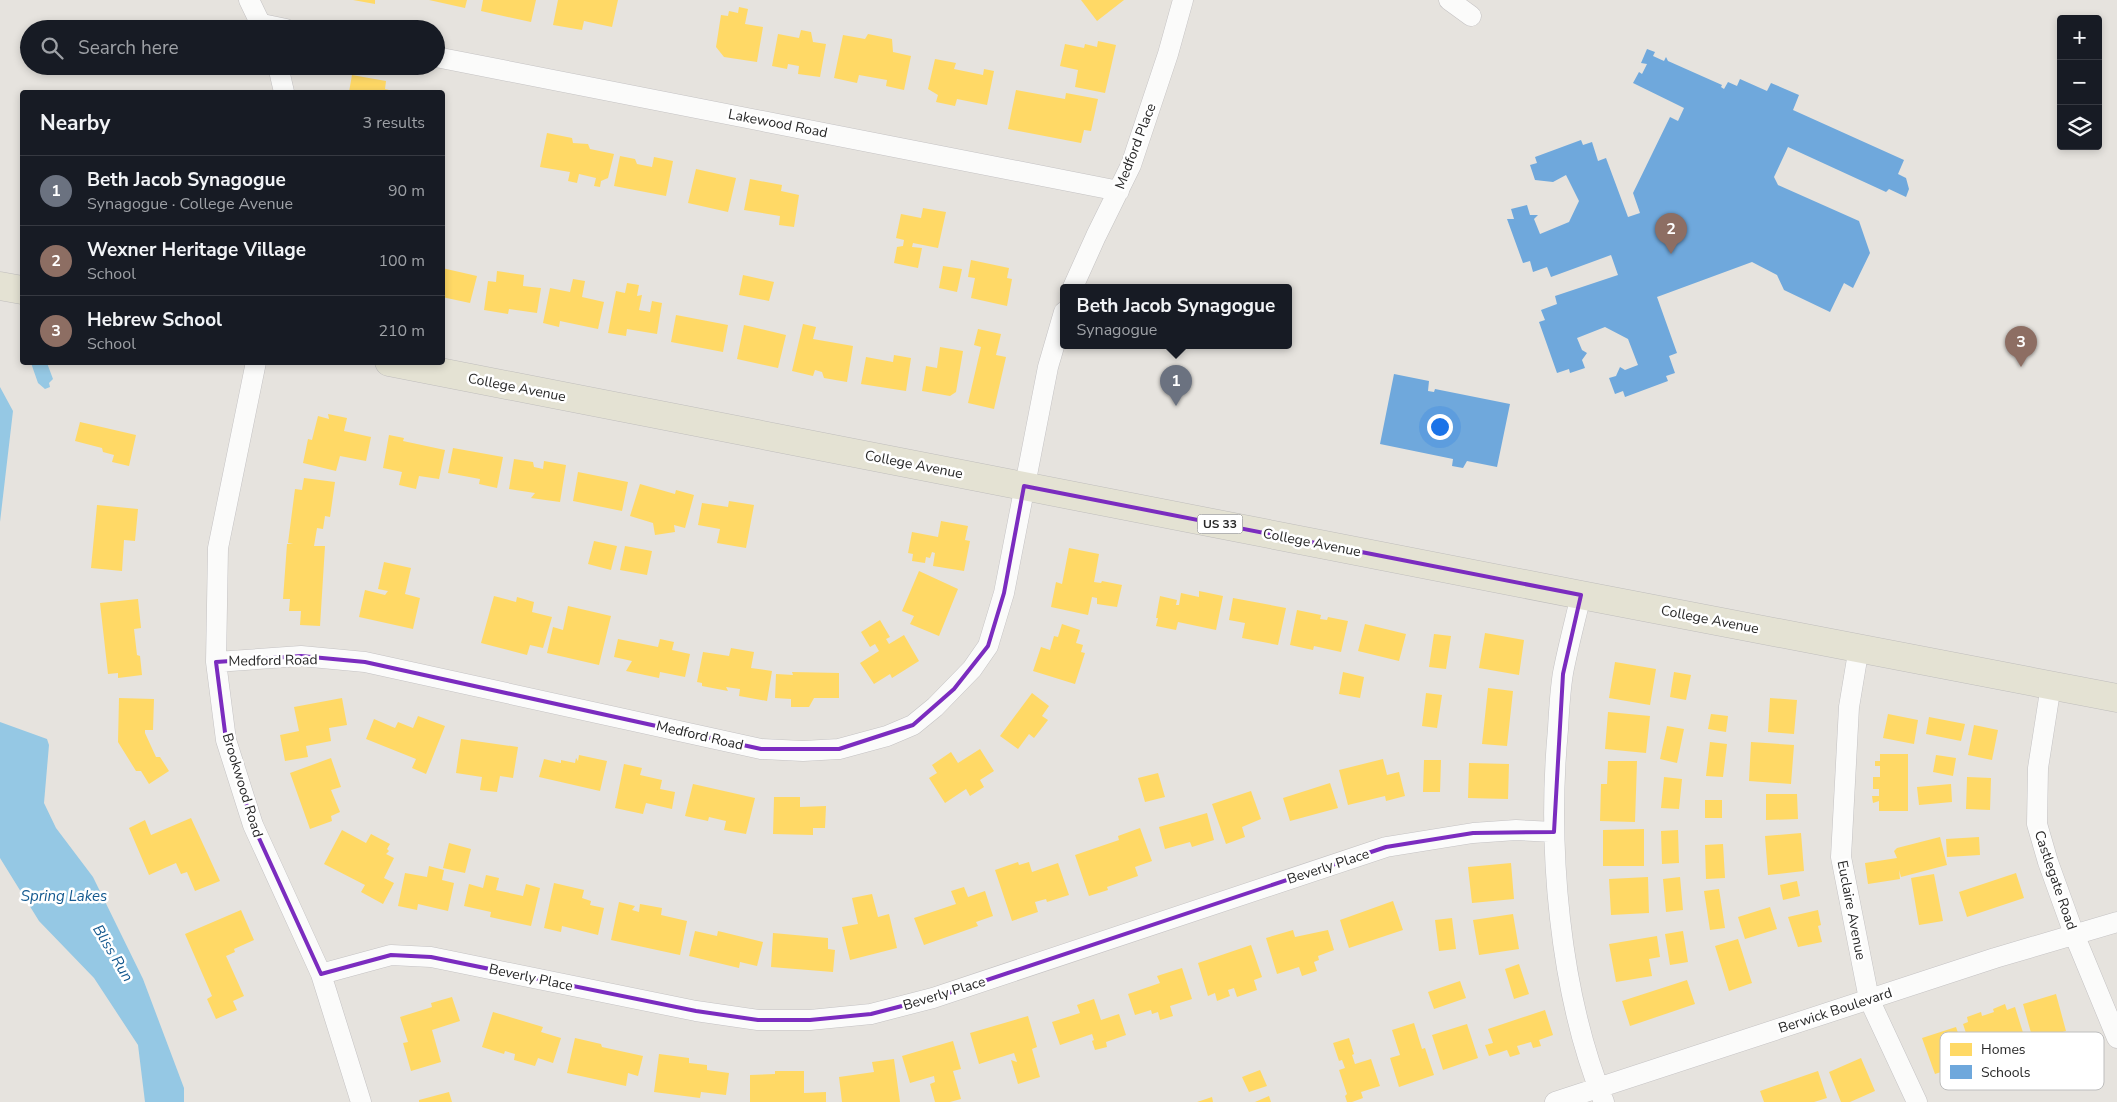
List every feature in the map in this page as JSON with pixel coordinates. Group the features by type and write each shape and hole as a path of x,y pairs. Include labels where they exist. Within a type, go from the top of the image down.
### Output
{"main road":[{"path":"0,286 20,290"},
{"name":"College Avenue","path":"404,365 2117,698"}],"street":[{"path":"249,0 260,20"},
{"name":"Medford Place","path":"1074,284 1134,156 1168,54 1183,0"},
{"path":"1449,0 1471,16"},
{"name":"Lakewood Road","path":"445,59 1119,191"},
{"path":"280,75 284,90"},
{"path":"1024,486 1048,367 1060,326"},
{"name":"Brookwood Road","path":"255,365 218,548 216,662 226,740 253,825 321,974 361,1102"},
{"name":"Medford Road","path":"216,662 301,656 365,662 762,749 839,750 887,736 913,725 954,689 988,646 1004,593 1024,486"},
{"path":"1581,595 1563,674 1555,761 1554,832 1562,935 1576,1010 1601,1095"},
{"name":"Euclaire Avenue","path":"1859,648 1849,707 1841,858 1869,999 1917,1102"},
{"name":"Castlegate Road","path":"2051,685 2038,768 2037,824 2048,862 2074,934 2117,1038"},
{"name":"Beverly Place","path":"321,974 391,955 431,957 696,1011 758,1020 810,1020 871,1014 933,998 1386,847 1473,833 1516,830 1554,832"},
{"name":"Berwick Boulevard","path":"1555,1102 1601,1095 1869,999 2117,922"}],"highlighted area":[{"path":"1024,486 1581,595 1563,674 1554,832 1473,833 1386,847 933,998 871,1014 810,1020 758,1020 696,1011 431,957 391,955 321,974 253,825 226,740 216,662 301,656 365,662 761,749 839,749 913,725 954,689 988,646 1004,593"}],"water":[{"path":"32,365 48,365 53,379 49,383 50,387 45,389 38,383"},
{"path":"0,387 13,411 0,522"},
{"name":"Spring Lakes","path":"0,722 47,739 49,745 44,803 56,828 93,877 143,979 184,1088 184,1102 145,1102 138,1045 94,978 39,921 0,858"}],"building: Homes":[{"path":"353,0 375,0 375,4"},
{"path":"429,0 467,0 465,8"},
{"path":"483,0 536,0 531,22 481,11"},
{"path":"558,0 618,0 612,27 584,21 582,30 553,25"},
{"path":"1081,0 1124,0 1097,21"},
{"path":"739,7 748,9 745,24 763,27 757,62 724,57 716,47 721,15 728,16 729,11 738,13"},
{"path":"801,30 811,32 813,42 826,44 820,77 798,74 799,66 788,64 787,69 772,66 778,34 799,38"},
{"path":"868,34 892,39 893,52 911,56 904,90 886,86 887,80 859,75 857,83 834,78 843,35 865,39"},
{"path":"1098,41 1116,45 1105,93 1075,87 1078,70 1060,66 1065,44 1084,48 1085,44 1097,47"},
{"path":"935,59 956,63 954,69 983,75 984,69 994,71 987,105 957,99 955,106 936,102 938,95 928,89"},
{"path":"352,75 386,81 385,89 389,90 349,90"},
{"path":"1016,90 1065,99 1066,93 1098,99 1091,131 1084,130 1081,143 1008,129"},
{"path":"547,133 572,138 573,143 588,144 590,149 614,154 608,178 601,181 600,187 594,186 596,178 579,174 577,183 568,181 570,172 540,167"},
{"path":"620,156 635,159 637,164 652,167 654,157 673,161 666,196 614,186"},
{"path":"696,169 736,178 728,212 688,203"},
{"path":"750,179 782,185 781,191 799,195 794,227 779,225 780,216 744,210"},
{"path":"923,208 946,212 938,248 913,243 912,247 922,248 918,268 894,263 897,247 903,246 904,240 896,238 901,214 921,218"},
{"path":"971,260 1009,268 1007,278 1012,279 1007,306 971,298 975,278 968,277"},
{"path":"943,266 962,269 957,292 939,288"},
{"path":"445,269 477,276 470,303 445,298"},
{"path":"497,271 524,275 523,286 541,288 537,313 509,309 508,314 484,310 488,281 496,282"},
{"path":"743,275 774,282 769,301 739,295"},
{"path":"573,279 585,281 582,297 604,302 598,329 560,321 559,327 543,323 550,288 570,292"},
{"path":"627,283 639,285 637,296 642,295 639,310 650,312 652,301 662,303 657,334 627,329 626,336 608,333 616,291 625,293"},
{"path":"676,315 728,325 723,352 671,342"},
{"path":"803,324 816,327 813,339 853,346 847,382 824,378 822,372 815,370 813,376 792,371"},
{"path":"744,325 786,335 778,368 737,359"},
{"path":"978,329 1001,334 996,355 1006,357 994,409 968,403 981,347 974,345"},
{"path":"940,347 963,351 956,392 950,396 922,391 926,366 937,368"},
{"path":"894,355 911,358 906,391 861,384 866,357 893,362"},
{"path":"328,414 347,418 344,431 371,437 366,461 340,456 336,471 303,463 308,439 312,440 318,416 329,419"},
{"path":"80,422 136,435 129,466 112,462 114,455 103,452 102,448 75,441"},
{"path":"389,435 404,438 403,441 445,450 439,479 419,476 416,489 399,485 402,472 383,468"},
{"path":"453,448 503,457 497,488 479,484 480,479 448,473"},
{"path":"514,459 533,462 534,467 543,469 544,461 566,465 560,502 531,498 535,493 509,489"},
{"path":"578,472 628,482 622,511 573,501"},
{"path":"304,478 335,482 330,517 325,516 323,529 317,528 314,546 325,546 320,626 300,625 301,611 289,611 290,599 283,599 287,544 293,544 288,543 295,489 302,490"},
{"path":"640,484 675,494 676,490 694,495 685,528 674,525 675,532 655,535 653,523 630,516"},
{"path":"729,501 754,505 746,548 717,543 720,529 698,525 702,503 728,507"},
{"path":"97,505 138,509 135,541 124,540 122,571 91,568"},
{"path":"941,521 968,526 965,540 970,541 964,571 933,566 935,553 932,552 930,558 926,557 925,563 912,561 913,554 908,553 912,532 938,537"},
{"path":"594,541 617,546 611,570 588,564"},
{"path":"625,546 652,551 647,575 620,570"},
{"path":"1069,548 1099,554 1094,582 1101,583 1102,581 1122,585 1117,607 1097,604 1097,598 1092,597 1088,615 1051,607 1056,582 1062,584"},
{"path":"384,562 411,568 405,594 420,598 413,629 359,617 365,590 385,595 388,591 378,589"},
{"path":"919,571 958,589 939,636 910,624 914,616 902,611"},
{"path":"1199,591 1223,596 1216,630 1178,622 1176,630 1156,626 1160,596 1177,600 1176,605 1179,605 1181,593 1199,597"},
{"path":"494,596 516,602 517,597 534,602 532,612 552,617 543,648 530,645 527,655 481,643"},
{"path":"1233,598 1286,608 1278,645 1242,638 1245,623 1229,620"},
{"path":"138,599 141,628 134,629 142,675 118,678 118,673 108,674 100,603"},
{"path":"568,606 611,616 599,665 547,653 553,627 563,630"},
{"path":"1297,610 1321,615 1320,619 1327,620 1328,617 1348,621 1341,652 1314,646 1313,650 1290,645"},
{"path":"880,620 890,637 886,639 889,644 904,635 919,661 892,678 890,674 874,684 860,663 879,651 875,644 870,647 861,632"},
{"path":"1062,624 1080,630 1076,643 1083,645 1081,652 1085,653 1075,684 1033,671 1041,647 1050,650 1054,636 1058,637"},
{"path":"1365,624 1406,634 1399,661 1358,651"},
{"path":"1485,633 1524,640 1519,675 1479,668"},
{"path":"1434,634 1451,636 1446,669 1429,667"},
{"path":"618,639 658,647 660,639 674,642 672,650 690,654 685,677 660,672 659,678 626,671 632,661 614,657"},
{"path":"731,648 754,652 751,668 772,671 767,701 739,696 740,689 726,687 728,691 702,686 702,683 697,682 703,652 729,656"},
{"path":"1615,662 1656,669 1650,705 1609,698"},
{"path":"792,672 839,673 839,698 814,698 809,707 791,707 791,699 775,698 776,674 793,675"},
{"path":"1343,672 1364,677 1360,698 1339,694"},
{"path":"1674,672 1691,675 1686,700 1670,697"},
{"path":"1488,688 1513,691 1507,746 1482,744"},
{"path":"1032,693 1049,706 1042,716 1048,720 1034,738 1029,734 1018,749 1000,736"},
{"path":"1426,693 1442,695 1437,728 1422,726"},
{"path":"119,698 154,699 153,730 145,730 145,733 156,757 160,757 169,771 149,784 141,771 136,771 118,742"},
{"path":"342,698 347,725 329,728 331,741 306,746 308,757 285,761 280,735 299,731 294,707"},
{"path":"1770,698 1797,700 1794,734 1768,732"},
{"path":"1608,712 1650,716 1646,753 1605,749"},
{"path":"1711,714 1728,716 1726,732 1708,729"},
{"path":"1888,714 1918,720 1914,744 1883,738"},
{"path":"418,716 445,726 426,774 412,768 416,759 366,739 374,719 395,728 398,722 413,728"},
{"path":"1929,717 1965,724 1961,741 1926,734"},
{"path":"1974,725 1998,730 1992,760 1968,755"},
{"path":"1667,726 1684,729 1677,763 1660,759"},
{"path":"461,739 518,747 513,778 500,776 497,792 480,790 482,777 456,773"},
{"path":"1710,742 1727,744 1723,777 1706,776"},
{"path":"1751,742 1794,745 1791,784 1749,781"},
{"path":"980,749 994,771 980,780 984,787 970,796 966,789 945,803 929,778 937,773 932,765 951,752 958,763"},
{"path":"1880,754 1908,754 1908,811 1879,811 1879,801 1873,803 1872,796 1879,796 1879,789 1873,789 1873,777 1880,777 1880,766 1875,766 1875,761 1880,761"},
{"path":"579,755 607,761 600,791 539,777 544,759 561,763 561,760 575,763 576,758 578,761"},
{"path":"1936,755 1956,758 1953,776 1933,772"},
{"path":"331,758 341,787 331,790 340,812 331,816 332,821 310,829 290,773"},
{"path":"1383,759 1387,775 1399,772 1405,796 1386,801 1385,796 1348,805 1339,770"},
{"path":"1424,760 1441,760 1440,792 1423,792"},
{"path":"1608,761 1637,761 1635,822 1600,821 1601,784 1607,784"},
{"path":"1469,763 1509,764 1508,799 1468,798"},
{"path":"624,764 642,768 640,775 662,780 660,789 675,792 672,809 646,803 643,814 615,808"},
{"path":"1158,773 1165,797 1145,802 1138,778"},
{"path":"1664,777 1682,779 1679,809 1661,808"},
{"path":"1967,777 1991,778 1990,810 1966,809"},
{"path":"1330,783 1338,808 1290,821 1283,798"},
{"path":"693,784 755,798 746,834 724,830 726,821 709,817 708,821 685,816"},
{"path":"1951,784 1952,802 1919,805 1917,787"},
{"path":"1251,791 1261,819 1242,827 1245,837 1226,844 1212,804"},
{"path":"1766,794 1797,794 1798,819 1766,820"},
{"path":"774,797 800,797 800,807 826,806 825,828 813,828 813,835 773,834"},
{"path":"1705,800 1722,800 1722,818 1705,818"},
{"path":"1207,813 1214,840 1192,847 1190,842 1165,849 1159,827"},
{"path":"191,818 220,881 195,891 187,872 181,874 176,863 149,875 129,828 145,820 151,835"},
{"path":"1140,828 1152,861 1135,867 1138,876 1107,887 1108,890 1089,896 1075,855 1119,840 1118,836"},
{"path":"1644,829 1644,866 1603,866 1603,830"},
{"path":"342,830 366,843 371,834 390,844 387,849 389,851 386,854 394,858 384,878 394,883 383,904 361,892 365,885 324,864"},
{"path":"1678,830 1679,863 1662,864 1661,831"},
{"path":"1801,833 1804,871 1768,875 1765,836"},
{"path":"1940,837 1947,865 1901,877 1899,870 1900,879 1868,884 1865,863 1897,858 1894,851 1897,848"},
{"path":"1979,837 1980,855 1947,857 1946,839"},
{"path":"449,843 471,849 465,873 443,868"},
{"path":"1723,844 1725,878 1706,879 1705,845"},
{"path":"1018,862 1019,865 1029,862 1032,872 1058,863 1069,895 1047,902 1046,899 1035,902 1038,912 1012,921 995,870"},
{"path":"1511,863 1514,899 1472,903 1468,867"},
{"path":"429,866 444,870 442,880 454,883 448,911 418,904 417,910 398,906 405,873 427,877"},
{"path":"2016,873 2024,898 1967,917 1959,892"},
{"path":"1934,874 1943,921 1919,925 1911,878"},
{"path":"486,875 499,878 496,890 523,896 526,884 540,888 531,926 490,917 491,912 464,906 469,884 483,888"},
{"path":"1648,877 1649,913 1611,915 1609,879"},
{"path":"1680,877 1683,910 1666,912 1663,879"},
{"path":"1797,881 1800,896 1783,900 1780,885"},
{"path":"554,883 584,890 582,898 591,901 590,905 604,908 598,935 562,926 561,932 544,928"},
{"path":"964,887 968,897 985,891 993,916 976,922 978,926 924,945 914,918 956,904 951,891"},
{"path":"1719,889 1725,928 1710,930 1704,891"},
{"path":"872,894 878,917 889,914 897,948 850,960 842,927 858,924 852,898"},
{"path":"1393,901 1403,930 1349,948 1340,920"},
{"path":"619,902 635,906 632,910 639,912 640,904 662,908 661,915 687,921 680,955 611,940"},
{"path":"1770,907 1777,929 1745,939 1738,917"},
{"path":"241,910 254,940 234,949 235,952 226,956 244,996 233,1001 237,1010 216,1019 207,999 212,996 185,934"},
{"path":"1818,910 1821,925 1818,926 1822,942 1798,947 1788,917"},
{"path":"1513,914 1519,949 1479,955 1473,920"},
{"path":"1452,918 1456,949 1439,951 1435,920"},
{"path":"1293,930 1295,937 1328,930 1334,950 1318,956 1319,960 1314,962 1317,971 1302,976 1299,967 1277,974 1266,938"},
{"path":"695,931 717,936 718,931 763,942 757,966 740,962 739,968 689,956"},
{"path":"1683,931 1688,962 1670,965 1665,934"},
{"path":"773,933 828,938 828,949 835,950 833,972 771,967"},
{"path":"1657,936 1660,957 1649,959 1652,976 1616,982 1609,944"},
{"path":"1738,939 1752,983 1729,991 1715,946"},
{"path":"1251,945 1262,977 1254,980 1257,990 1237,997 1234,988 1228,990 1230,996 1217,1001 1215,993 1208,996 1198,963"},
{"path":"1519,964 1529,994 1514,999 1505,969"},
{"path":"1182,968 1192,999 1170,1006 1173,1016 1160,1020 1158,1012 1152,1014 1151,1010 1135,1015 1128,994 1160,983 1157,976"},
{"path":"1687,980 1695,1004 1630,1026 1622,1001"},
{"path":"1460,981 1466,998 1434,1009 1428,992"},
{"path":"2056,994 2066,1031 2031,1032 2023,1004"},
{"path":"452,997 460,1021 432,1030 441,1062 411,1071 403,1043 408,1042 400,1017 432,1007 431,1003"},
{"path":"1094,999 1101,1020 1119,1014 1126,1035 1106,1042 1107,1047 1095,1050 1092,1034 1060,1045 1052,1022 1080,1013 1077,1005"},
{"path":"2005,1004 2007,1010 2015,1007 2023,1032 1966,1032 1963,1024 1968,1022 1967,1017 1981,1012 1982,1016 1994,1012 1993,1009"},
{"path":"1545,1010 1553,1035 1539,1040 1541,1046 1533,1048 1531,1042 1517,1046 1520,1054 1510,1057 1507,1050 1489,1056 1485,1045 1493,1043 1488,1029"},
{"path":"493,1012 543,1027 541,1032 561,1038 553,1063 538,1058 535,1066 514,1060 515,1054 505,1051 504,1054 482,1047"},
{"path":"1028,1016 1037,1047 1032,1049 1040,1077 1018,1084 1011,1060 1017,1062 1014,1053 979,1064 970,1033"},
{"path":"1414,1023 1422,1049 1425,1048 1434,1075 1399,1087 1390,1058 1400,1055 1392,1030"},
{"path":"1467,1024 1478,1058 1443,1070 1432,1035"},
{"path":"1956,1027 1958,1032 1941,1032"},
{"path":"1940,1032 1940,1072 1935,1074 1922,1038"},
{"path":"575,1038 601,1044 602,1047 643,1056 638,1076 628,1073 626,1086 567,1073"},
{"path":"1349,1038 1355,1064 1371,1059 1380,1086 1361,1092 1363,1098 1352,1102 1347,1102 1345,1096 1347,1094 1339,1070 1345,1068 1342,1060 1339,1061 1333,1043"},
{"path":"953,1041 961,1069 953,1071 961,1099 950,1102 935,1102 930,1084 935,1082 934,1076 910,1083 902,1056"},
{"path":"659,1054 689,1058 689,1063 707,1065 707,1070 729,1073 726,1095 701,1092 700,1098 654,1092"},
{"path":"1861,1058 1875,1091 1850,1102 1841,1102 1829,1072"},
{"path":"894,1059 900,1102 842,1102 839,1077 874,1072 872,1062"},
{"path":"1260,1070 1267,1086 1249,1092 1242,1077"},
{"path":"775,1071 804,1071 804,1093 826,1092 826,1102 750,1102 750,1075 775,1074"},
{"path":"1818,1071 1827,1098 1814,1102 1764,1102 1760,1091"},
{"path":"449,1092 452,1102 419,1102 419,1100"},
{"path":"1269,1096 1271,1102 1255,1102"},
{"path":"1212,1097 1213,1102 1197,1102"}],"building: Schools":[{"path":"1647,49 1655,52 1653,56 1664,61 1666,57 1668,61 1722,85 1721,87 1724,89 1728,82 1737,86 1740,79 1767,91 1771,83 1799,95 1793,110 1904,160 1898,174 1906,178 1909,189 1906,197 1889,189 1886,192 1788,147 1774,177 1778,185 1859,221 1870,253 1853,288 1844,283 1830,312 1784,290 1777,275 1752,262 1657,297 1677,353 1669,356 1675,373 1666,376 1668,381 1625,397 1623,391 1615,394 1609,378 1616,376 1620,367 1625,370 1638,365 1628,339 1605,327 1577,338 1582,350 1587,353 1582,360 1585,368 1570,373 1569,369 1557,373 1539,322 1545,320 1541,310 1557,304 1555,296 1618,275 1611,255 1551,277 1547,267 1533,272 1530,261 1523,263 1507,219 1514,219 1511,209 1527,205 1530,215 1538,215 1534,219 1540,234 1569,222 1579,201 1566,175 1553,182 1535,180 1530,165 1537,163 1535,157 1581,140 1583,145 1592,142 1598,161 1606,158 1628,217 1640,213 1633,193 1670,117 1678,121 1684,108 1633,83 1639,72 1642,74 1647,64 1641,63"},
{"path":"1394,374 1429,381 1428,391 1434,392 1435,389 1510,404 1497,467 1467,461 1463,468 1452,466 1453,459 1380,444"}],"place":[{"name":"Wexner Heritage Village","path":"1671,254"},
{"name":"Hebrew School","path":"2021,367"},
{"name":"Beth Jacob Synagogue","path":"1176,406"}],"water label":[{"name":"Bliss Run","path":"113,953"}]}
